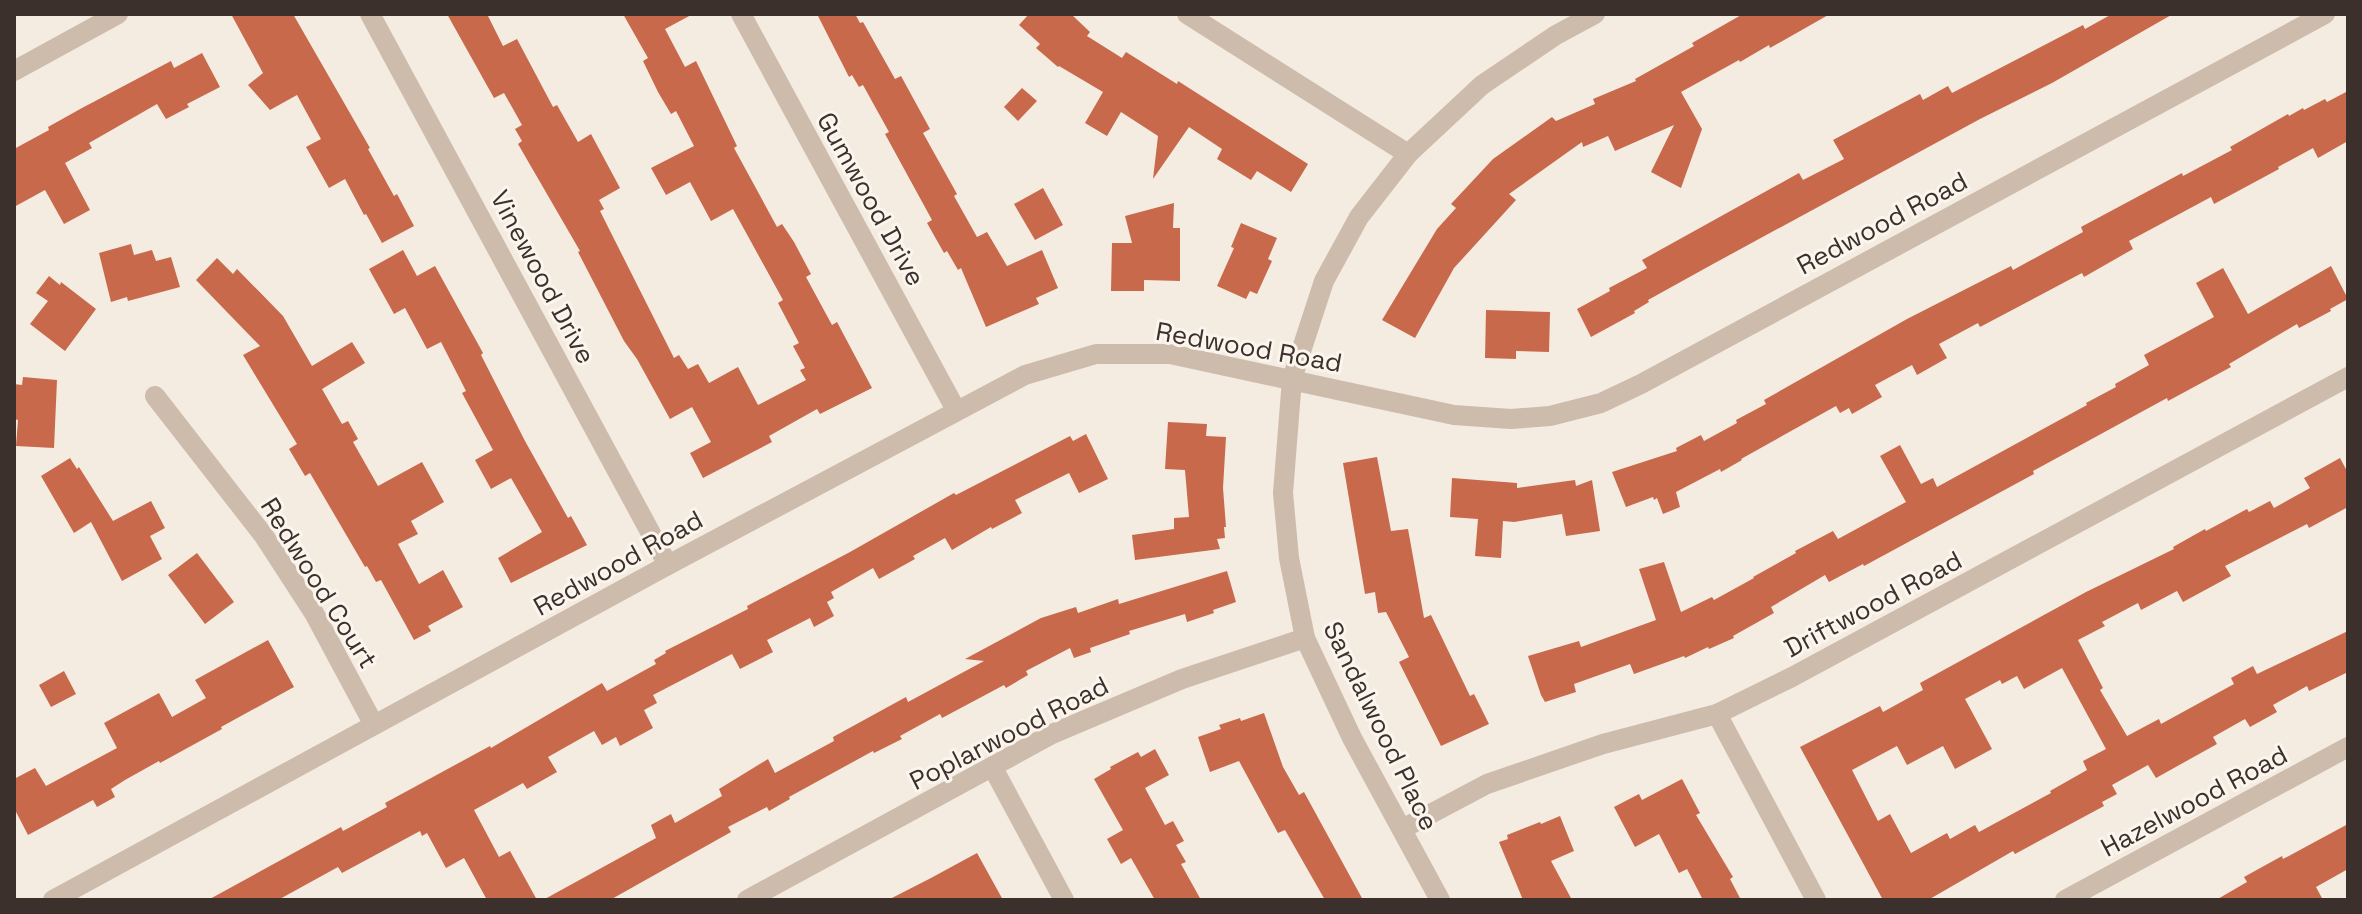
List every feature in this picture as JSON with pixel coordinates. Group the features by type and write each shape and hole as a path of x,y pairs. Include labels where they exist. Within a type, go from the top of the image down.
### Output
{"street":[{"path":"14,71 118,14"},
{"name":"Vinewood Drive","path":"370,14 668,565"},
{"name":"Gumwood Drive","path":"741,14 956,410"},
{"path":"1187,14 1408,154"},
{"name":"Sandalwood Place","path":"1440,900 1352,738 1305,638 1289,558 1283,493 1292,379 1324,281 1359,217 1408,154 1482,85 1556,35 1595,14"},
{"name":"Redwood Road","path":"53,900 668,565 1025,375 1096,354 1170,354 1454,415 1511,419 1550,416 1601,403 2325,14"},
{"name":"Driftwood Road","path":"1402,829 1487,784 1603,744 1717,714 1792,677 2348,377"},
{"name":"Redwood Court","path":"155,396 264,536 314,613 374,725"},
{"name":"Poplarwood Road","path":"747,900 1052,734 1182,679 1305,638"},
{"path":"1717,714 1816,900"},
{"name":"Hazelwood Road","path":"2065,900 2348,747"},
{"path":"993,768 1064,900"}],"building":[{"path":"231,14 293,14 394,196 397,194 414,226 382,243 345,179 329,188 306,147 321,139 297,95 270,110 248,85 263,73"},
{"path":"447,14 487,14 503,46 517,39 553,107 557,105 578,142 591,134 620,188 599,200 604,209 600,211 674,358 679,355 688,369 698,364 709,383 738,367 758,405 806,380 800,370 805,368 793,346 799,343 778,303 783,300 733,209 711,221 690,182 666,195 651,168 694,146 676,111 671,114 658,92 643,61 648,58 623,14 693,14 665,29 685,67 696,61 737,146 734,148 777,227 782,224 794,242 811,274 806,277 832,325 837,322 872,388 820,414 817,409 769,436 772,442 703,478 690,453 711,442 692,407 670,419 624,341 580,251 518,144 522,141 515,129 522,125 504,93 494,98"},
{"path":"817,14 855,14 860,23 863,22 895,79 901,76 930,129 923,133 977,237 987,232 1007,266 1042,250 1058,288 1036,298 1039,304 986,327 961,268 958,270 947,251 944,253 927,223 932,220 885,134 889,132 863,85 859,87 852,75 849,77"},
{"path":"1029,14 1071,14 1090,32 1087,36 1122,58 1126,52 1177,84 1178,81 1308,164 1291,192 1257,171 1251,180 1217,159 1222,149 1189,127 1153,179 1158,136 1121,112 1107,136 1085,123 1103,92 1058,67 1036,48 1040,44 1019,25"},
{"path":"1743,14 1830,14 1681,92 1702,129 1681,188 1651,172 1674,125 1615,151 1608,136 1583,147 1582,142 1509,194 1516,200 1454,268 1415,338 1382,320 1437,229 1456,208 1451,204 1493,159 1552,117 1556,121 1595,104 1593,99 1636,81 1694,46 1692,43"},
{"path":"2112,14 2173,14 2052,83 1648,300 1635,313 1591,337 1577,309 1647,268 1642,260 1799,173 1803,180 1844,159 1833,140 1920,94 1923,100 1948,86 1952,93 2083,25 2085,29"},
{"path":"202,53 220,87 166,119 157,104 89,143 92,148 65,163 90,210 64,224 45,190 14,207 14,149 49,130 48,127 171,61 174,68"},
{"path":"1022,88 1037,101 1018,121 1004,107"},
{"path":"2348,91 2348,141 2318,158 2313,148 2214,204 2211,197 2129,241 2133,249 2084,277 2082,273 1980,327 1978,323 1939,344 1947,358 1917,375 1912,365 1875,385 1882,397 1852,414 1849,408 1840,413 1836,406 1721,472 1720,469 1676,492 1680,507 1663,514 1657,498 1654,500 1653,497 1626,507 1612,472 1677,451 1676,448 1701,435 1704,441 1766,404 1764,400 1907,319 2011,266 2013,270 2083,232 2081,227 2232,150 2230,147 2288,114 2325,99 2327,102"},
{"path":"1043,188 1063,225 1035,240 1014,204"},
{"path":"1174,203 1173,228 1180,228 1180,281 1144,280 1144,291 1111,291 1112,243 1132,243 1125,216"},
{"path":"1241,223 1277,238 1268,259 1272,261 1257,294 1250,291 1246,299 1217,286"},
{"path":"131,244 134,255 152,250 156,261 171,257 180,287 128,301 127,297 111,302 99,253"},
{"path":"403,250 417,276 435,266 483,353 481,355 525,441 568,518 571,516 587,545 511,583 498,558 542,532 511,478 491,489 475,460 493,450 462,393 466,391 441,342 427,349 405,308 394,314 369,269"},
{"path":"217,258 233,274 237,269 283,316 312,366 352,342 365,363 322,389 342,424 348,421 358,439 353,442 378,486 422,462 444,502 411,521 418,534 398,544 419,584 443,570 463,607 428,626 431,631 414,640 381,580 376,582 365,567 310,473 305,476 289,449 297,444 243,355 260,346 196,280"},
{"path":"2331,266 2348,299 2331,311 2299,328 2297,324 2229,364 2231,367 2168,401 2167,398 1864,566 1829,582 1825,575 1771,607 1774,613 1734,638 1634,674 1630,664 1574,684 1576,692 1545,702 1541,695 1528,656 1579,641 1581,647 1656,620 1639,569 1664,562 1681,612 1712,597 1714,600 1833,531 1838,539 1906,502 1880,456 1900,445 1921,484 1933,478 1937,487 2116,387 2115,384 2149,365 2144,355 2214,317 2196,283 2223,268 2248,314"},
{"path":"49,276 96,309 65,351 30,324 48,301 36,293"},
{"path":"1486,310 1550,312 1549,352 1516,351 1516,359 1485,358"},
{"path":"23,377 57,380 54,448 16,446 18,420 14,419 14,384 22,385"},
{"path":"1168,422 1207,424 1206,436 1226,437 1223,488 1225,538 1217,539 1220,549 1135,560 1132,535 1174,529 1174,518 1189,517 1185,470 1165,469"},
{"path":"1086,434 1108,479 1079,493 1069,473 1015,500 1022,513 952,550 945,538 879,579 873,568 831,592 834,598 827,602 834,616 814,627 810,618 767,640 773,652 740,669 732,654 653,695 657,703 644,710 653,728 620,746 616,737 602,745 594,731 548,757 557,772 527,789 523,783 474,810 499,857 510,851 537,900 487,900 464,858 446,868 427,833 422,836 420,831 342,873 338,867 278,900 208,900 341,827 343,831 387,807 385,803 491,748 602,683 607,691 656,664 654,660 665,651 748,609 747,606 954,493 956,495 1070,436 1073,441"},
{"path":"1377,457 1391,531 1408,529 1424,618 1431,615 1470,696 1474,694 1489,724 1441,746 1399,662 1409,657 1386,612 1378,613 1375,592 1365,594 1343,463"},
{"path":"70,458 113,521 151,501 165,528 150,536 162,559 122,581 91,522 74,533 41,476"},
{"path":"2340,458 2348,473 2348,507 2309,528 2307,524 2225,566 2231,576 2183,602 2177,591 2141,610 2138,603 2102,622 2105,626 2078,640 2103,688 2100,690 2127,736 2159,719 2161,724 2234,684 2231,678 2253,666 2257,674 2348,631 2348,672 2309,691 2307,686 2273,705 2277,712 2250,727 2245,719 2213,737 2217,744 2156,778 2148,765 2112,785 2117,794 2102,802 2104,806 2015,854 2013,851 1928,900 1883,900 1800,747 1880,706 1883,712 1923,690 1920,683 2086,592 2174,549 2205,529 2270,501 2274,508 2310,488 2304,478","holes":["2062,668 2106,749 2083,761 2087,770 1979,832 1975,825 1950,839 1947,833 1911,853 1890,814 1878,821 1852,770 1897,746 1907,765 1943,746 1955,769 1992,749 1965,699 2000,680 2002,684 2017,676 2024,689"]},
{"path":"1452,478 1517,483 1517,488 1575,480 1576,486 1592,480 1600,531 1566,536 1562,514 1503,521 1501,558 1475,556 1478,519 1450,517"},
{"path":"197,553 234,602 205,624 168,575"},
{"path":"1227,571 1236,602 1213,610 1214,613 1187,622 1185,614 1129,631 1130,634 1090,648 1091,652 1074,658 1070,648 1026,671 1028,675 1006,688 1004,685 942,718 940,714 900,736 902,739 873,751 769,811 767,807 728,827 731,832 610,900 543,900 656,838 651,825 671,814 675,823 722,796 719,789 768,759 775,773 906,697 908,702 984,661 965,659 1041,618 1076,607 1078,613 1118,599 1119,604"},
{"path":"268,640 294,687 125,780 111,789 115,797 97,807 93,800 28,835 14,808 14,779 35,768 46,786 117,748 104,723 159,693 172,717 206,698 195,680"},
{"path":"64,671 76,694 51,707 39,685"},
{"path":"1264,713 1283,767 1299,795 1304,792 1363,900 1325,900 1285,830 1278,833 1239,761 1210,772 1198,737 1221,729 1219,725"},
{"path":"1155,749 1169,775 1145,788 1165,825 1173,821 1184,841 1176,845 1186,862 1181,864 1201,900 1155,900 1131,858 1121,864 1107,839 1123,830 1094,779 1138,752 1141,757"},
{"path":"1682,779 1700,813 1696,815 1733,877 1730,879 1741,900 1703,900 1687,869 1679,873 1659,834 1635,847 1614,807 1639,794 1642,800"},
{"path":"1560,816 1574,851 1551,861 1572,900 1523,900 1499,842 1508,839 1507,835"},
{"path":"2348,824 2348,869 2316,887 2323,900 2216,900 2247,882 2244,877"},
{"path":"977,853 1003,900 888,900 931,878"}]}
